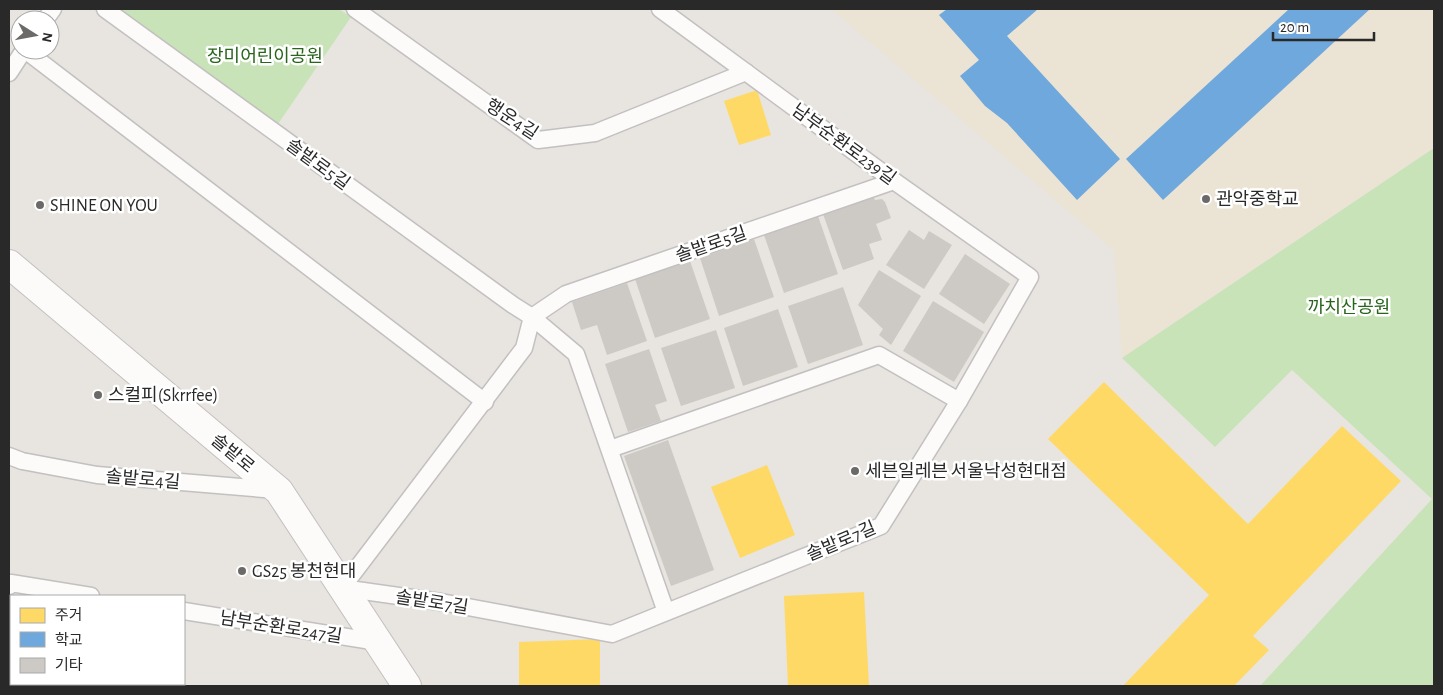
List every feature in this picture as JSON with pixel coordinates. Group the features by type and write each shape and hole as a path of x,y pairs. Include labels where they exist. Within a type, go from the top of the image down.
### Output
{"street":[{"name":"솔밭로","path":"9,264 279,491 407,686"}],"lane":[{"name":"솔밭로5길","path":"105,9 505,300 532,317 566,294 894,181"},
{"name":"행운4길","path":"355,9 538,140 595,133 746,72"},
{"name":"남부순환로239길","path":"660,9 894,181 1030,277"},
{"path":"38,60 485,402"},
{"name":"솔밭로7길","path":"342,588 441,602 612,634 881,526 959,401 1030,277"},
{"path":"342,588 485,402 524,348 532,317 576,354 666,612"},
{"path":"610,449 879,355 959,401"},
{"name":"솔밭로4길","path":"9,456 22,461 97,475 279,491"},
{"path":"9,586 11,583 85,595"},
{"name":"남부순환로247길","path":"185,611 378,642"}],"shaded area":[{"name":"관악중학교","path":"831,9 1434,9 1434,148 1122,358 1114,250"}],"green space":[{"name":"장미어린이공원","path":"120,9 339,9 351,17 278,124"},
{"name":"까치산공원","path":"1434,148 1434,686 1260,686 1432,499 1292,370 1215,447 1122,358"}],"building: 주거":[{"path":"757,90 771,135 739,145 724,101"},
{"path":"1104,382 1248,524 1342,426 1401,481 1253,636 1269,650 1234,686 1123,686 1209,595 1048,439"},
{"path":"767,465 795,535 740,558 711,487"},
{"path":"864,592 869,686 788,686 784,596"},
{"path":"600,639 600,686 519,686 519,642"}],"building: 학교":[{"path":"947,9 1038,9 1007,36 1120,159 1077,200 1007,123 985,106 960,76 979,60 939,15"},
{"path":"1289,9 1370,9 1163,200 1126,159"}],"building: 기타":[{"path":"873,196 875,200 882,199 885,202 891,218 876,224 882,240 869,244 874,259 843,270 823,214"},
{"path":"818,216 838,274 784,293 764,235"},
{"path":"909,230 924,240 929,231 952,245 924,289 886,265"},
{"path":"754,239 774,297 719,316 700,258"},
{"path":"965,254 1010,284 984,324 939,294"},
{"path":"690,261 710,319 655,338 635,279"},
{"path":"879,270 921,296 891,345 879,335 883,329 858,305"},
{"path":"627,283 647,341 607,355 597,325 581,330 572,302"},
{"path":"843,287 863,345 808,364 788,306"},
{"path":"933,301 984,332 954,382 903,351"},
{"path":"778,309 798,367 743,386 724,328"},
{"path":"716,330 735,388 681,406 661,348"},
{"path":"649,349 667,401 655,405 661,421 628,432 605,364"},
{"path":"668,440 714,570 671,586 624,456"}],"place":[{"name":"관악중학교","path":"1206,199"},
{"name":"SHINE ON YOU","path":"40,205"},
{"name":"스컬피(Skrrfee)","path":"98,395"},
{"name":"세븐일레븐 서울낙성현대점","path":"855,471"},
{"name":"GS25 봉천현대","path":"242,571"}]}
